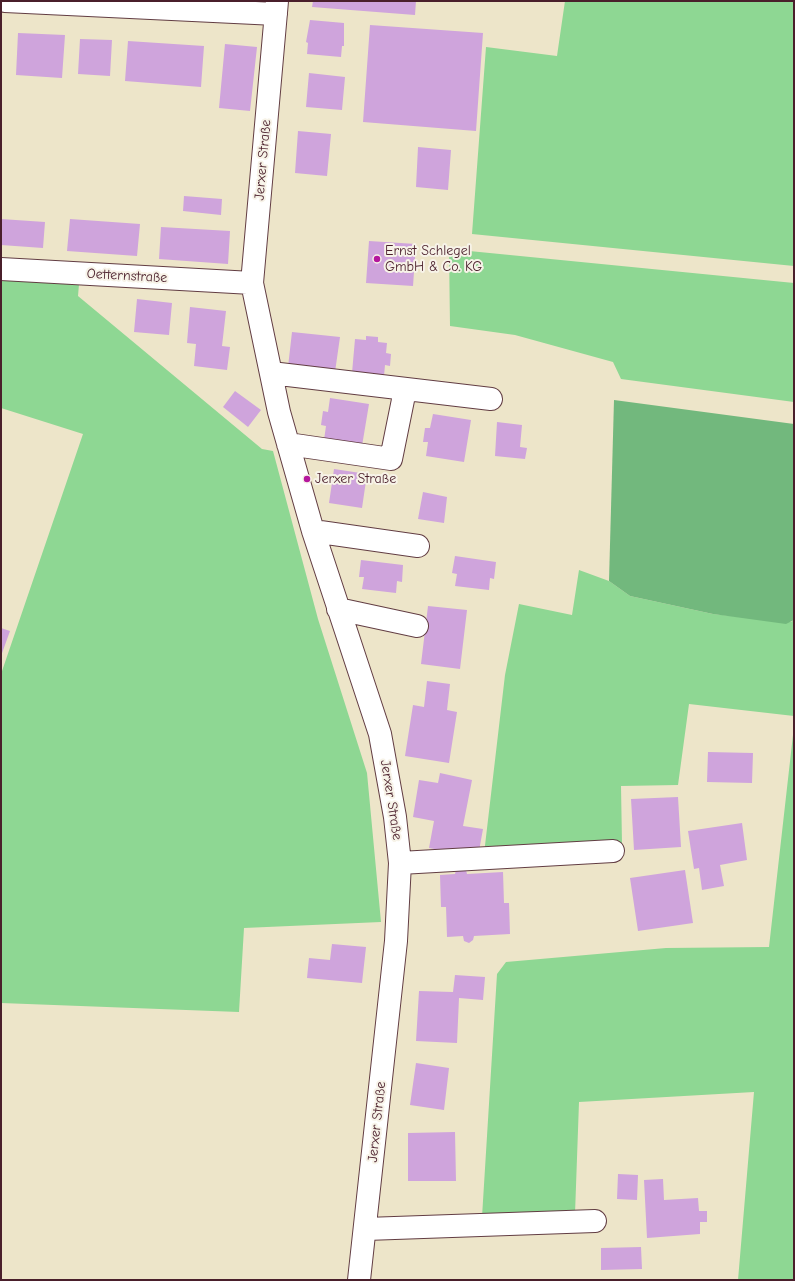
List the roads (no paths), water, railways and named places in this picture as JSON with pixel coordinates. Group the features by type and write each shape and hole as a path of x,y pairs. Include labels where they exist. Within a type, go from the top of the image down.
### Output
{"street":[{"path":"4,1 276,7"},
{"name":"Jerxer Straße","path":"276,7 252,283 278,412 313,531 380,734 395,817 400,863 396,941 366,1229 359,1280"},
{"name":"Oetternstraße","path":"1,270 252,283"},
{"path":"271,373 491,399"},
{"path":"288,444 391,459 405,390"},
{"path":"313,531 418,546"},
{"path":"338,609 417,626"},
{"path":"400,863 613,851"},
{"path":"366,1229 595,1221"}],"place":[{"name":"Ernst Schlegel GmbH & Co. KG","path":"377,259"},
{"name":"Jerxer Straße","path":"307,479"}]}
